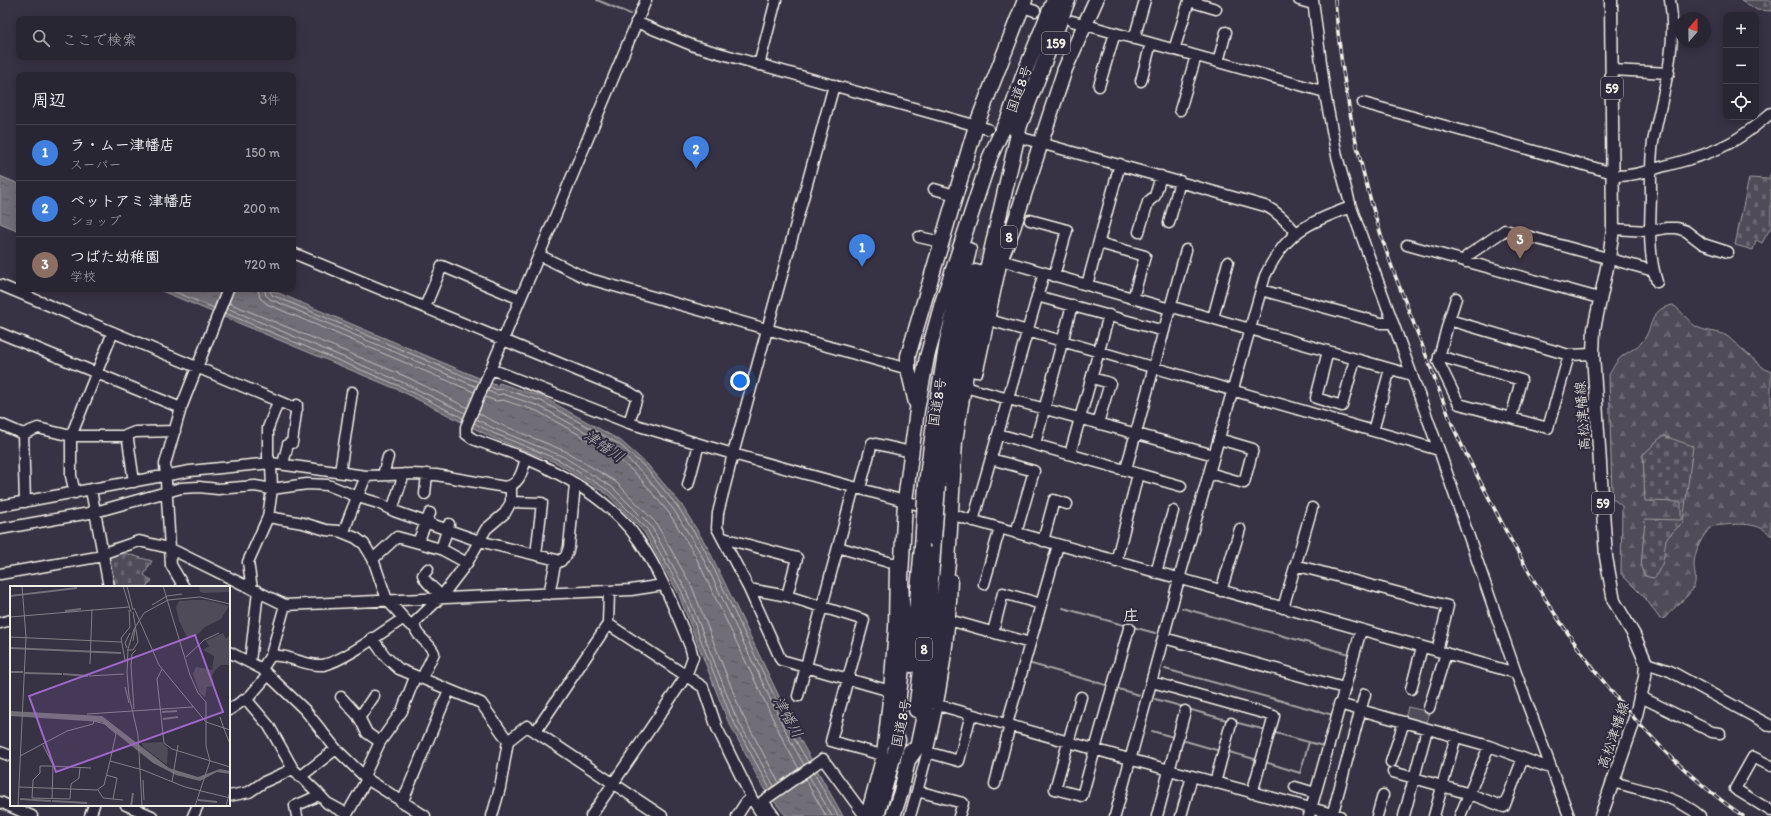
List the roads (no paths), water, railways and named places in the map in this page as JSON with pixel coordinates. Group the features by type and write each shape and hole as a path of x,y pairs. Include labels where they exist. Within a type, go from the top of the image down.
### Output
{"highway":[{"name":"159","path":"1022,79 1021,67 1045,0"},
{"name":"国道8号","path":"873,813 896,748 909,683 922,548 932,485 974,278 1014,122 1022,79 1054,0"},
{"name":"国道8号","path":"1014,122 1035,84 1068,0"},
{"name":"159","path":"1035,84 1044,72 1075,0"},
{"name":"8","path":"953,482 957,475 972,389 999,260 1013,228 1033,140 1065,69 1078,23 1096,0"},
{"name":"8","path":"917,410 908,369 908,356 917,309 944,244 956,195 1028,6"},
{"name":"8","path":"896,748 894,740 899,706 903,659 898,564 917,410 927,357 942,303 990,157 1014,122"},
{"name":"8","path":"909,759 917,748 935,663 948,562 955,441 973,330 1014,122"},
{"name":"国道8号","path":"894,812 909,759 925,642 934,539 932,485"}],"main road":[{"name":"高松津幡線","path":"1600,816 1613,782 1641,697 1646,663 1634,635 1614,601 1606,557 1593,354 1594,329 1609,258 1613,228 1611,0"}],"street":[{"path":"591,816 686,676 693,657 690,646 663,586 639,541 624,523 608,508 575,484 526,459 473,439 466,434 466,427 646,0"},
{"path":"759,65 776,0"},
{"path":"1134,38 1145,0"},
{"path":"1299,0 1313,2 1325,92 1337,156 1351,207 1439,450 1566,816"},
{"path":"1657,282 1651,254 1650,170 1654,142 1669,74 1671,51 1670,0"},
{"path":"1174,50 1189,1 1216,9"},
{"path":"636,22 694,46 982,127"},
{"path":"1078,23 1325,92"},
{"path":"1218,62 1226,32"},
{"path":"1099,86 1115,33"},
{"path":"1141,81 1151,43"},
{"path":"1180,110 1196,56"},
{"path":"1612,70 1669,74"},
{"path":"834,85 733,454 718,513 717,528 749,588 781,660 892,692"},
{"path":"1363,103 1606,171 1620,177 1698,157 1730,144 1756,126 1771,113"},
{"path":"1033,140 1270,208 1296,233"},
{"path":"1087,285 1120,164"},
{"path":"1139,232 1148,202 1155,196 1161,176"},
{"path":"1169,223 1180,181"},
{"path":"934,189 956,195"},
{"path":"1115,816 1179,579 1261,290 1273,260 1281,247 1296,233 1315,220 1351,207"},
{"path":"1030,220 1067,230 1054,276"},
{"path":"1613,228 1650,230 1677,228 1686,231 1703,244 1728,252"},
{"path":"1466,262 1467,256 1505,230 1654,271"},
{"path":"919,237 944,244"},
{"path":"1099,243 1145,256 1133,298"},
{"path":"1407,245 1600,298"},
{"path":"1126,469 1186,250"},
{"path":"296,254 629,392 637,397 630,423"},
{"path":"539,255 586,278 908,369"},
{"path":"999,260 1170,309 1176,308 1213,318 1412,375"},
{"path":"1213,318 1228,262"},
{"path":"425,307 442,266 520,299"},
{"path":"973,521 1044,273"},
{"path":"0,284 16,291"},
{"path":"1261,290 1381,323 1393,323"},
{"path":"19,292 278,402 297,407 292,443 288,444 283,464"},
{"path":"183,586 171,566 165,464 181,408 227,292"},
{"path":"1037,296 1164,331"},
{"path":"1456,298 1438,361 1459,404 1548,428 1569,355"},
{"path":"1035,444 1072,305"},
{"path":"1070,454 1109,315"},
{"path":"986,319 1439,450"},
{"path":"1450,320 1569,355 1593,354"},
{"path":"75,493 71,476 71,436 113,332"},
{"path":"0,333 181,408"},
{"path":"1328,351 1316,398 1342,406 1355,359"},
{"path":"1439,356 1521,380 1511,418"},
{"path":"491,369 630,423 699,444 857,487 1116,562 1516,673"},
{"path":"1373,431 1390,369"},
{"path":"1092,378 1110,383 1098,422"},
{"path":"972,389 1098,422 1214,455"},
{"path":"340,472 352,392"},
{"path":"250,662 255,590 248,562 268,517 272,489 271,463 268,457 268,428 278,402"},
{"path":"0,424 23,434 38,428 71,436 126,436 135,432 175,430"},
{"path":"23,434 24,502"},
{"path":"998,434 1126,469 1138,474 1181,486"},
{"path":"126,436 128,440 134,482"},
{"path":"1209,473 1244,483 1253,449 1219,439"},
{"path":"798,696 838,547 872,443 911,452"},
{"path":"688,485 699,444"},
{"path":"384,475 388,457"},
{"path":"0,506 190,471 271,463 366,476 427,474 505,487 511,486 518,481 526,459"},
{"path":"991,459 1034,472 1016,533"},
{"path":"392,510 404,474"},
{"path":"425,494 427,474"},
{"path":"1116,562 1138,474"},
{"path":"344,533 347,519 358,498 366,476"},
{"path":"0,529 95,512 181,488 199,487 218,489 255,486 272,489 307,484 328,485 358,498 378,503 392,510 426,522 448,527 479,540 561,561"},
{"path":"549,594 555,565 566,556 569,547 575,484"},
{"path":"414,627 415,622 441,597 467,563 479,540 491,523 505,513 511,502 511,486"},
{"path":"91,490 109,586"},
{"path":"1043,541 1054,500 1067,504"},
{"path":"511,502 542,503 536,555"},
{"path":"1283,608 1312,508"},
{"path":"1156,573 1173,511"},
{"path":"418,542 430,513"},
{"path":"246,699 269,726 293,770 327,803 347,815 366,777 380,742 402,711 418,677 434,652 431,646 416,632 414,627 387,600 373,559 364,544 356,538 344,533 326,530 303,523 268,517"},
{"path":"441,549 448,527"},
{"path":"984,584 1000,528"},
{"path":"1221,591 1240,529"},
{"path":"373,559 397,537 441,549 467,563"},
{"path":"723,538 797,558 787,596"},
{"path":"0,574 103,556 107,552 139,541 169,548 285,605 441,597 451,599 632,590 663,586"},
{"path":"995,784 1030,643 1058,545"},
{"path":"774,816 762,802 823,759 862,812 873,813 892,692 898,564 838,547"},
{"path":"910,816 934,726 935,704 950,622 952,564 948,562"},
{"path":"1295,565 1448,606 1441,652 1429,708"},
{"path":"428,569 423,575 424,579 438,592 441,597"},
{"path":"749,588 787,596 864,620 831,741 882,755"},
{"path":"536,731 608,624 609,591"},
{"path":"993,632 1003,593 1041,604"},
{"path":"230,709 250,696 265,672 285,605"},
{"path":"271,655 288,658 305,664 322,665 359,647 404,618"},
{"path":"0,622 10,620"},
{"path":"950,622 956,622 1030,643"},
{"path":"608,624 703,687 717,728 752,799 763,816"},
{"path":"1081,697 1056,788 1082,796 1129,628"},
{"path":"1310,812 1361,630"},
{"path":"372,638 385,656 399,669 481,703 508,741"},
{"path":"1164,638 1344,688"},
{"path":"1410,689 1422,647"},
{"path":"230,652 250,662 265,672 306,710 336,749 366,777 402,803 425,816"},
{"path":"1646,663 1670,671 1771,726"},
{"path":"1152,682 1274,716 1252,793"},
{"path":"402,803 449,690"},
{"path":"935,704 1252,793 1310,812 1335,815 1365,694"},
{"path":"359,718 374,696"},
{"path":"341,697 359,718 366,733 380,742"},
{"path":"1641,697 1712,732 1720,733"},
{"path":"1340,704 1456,736 1550,768"},
{"path":"1157,816 1168,770 1185,711"},
{"path":"927,752 959,761 971,714"},
{"path":"1391,762 1404,722"},
{"path":"1215,783 1231,723"},
{"path":"492,816 500,788 508,741 527,726 662,816"},
{"path":"1404,816 1428,729"},
{"path":"1434,816 1456,736"},
{"path":"1460,816 1488,746"},
{"path":"300,777 336,749"},
{"path":"0,752 10,756"},
{"path":"1770,764 1753,757 1735,789 1771,811"},
{"path":"1393,772 1470,794 1504,807 1523,758"},
{"path":"230,796 249,792 264,782 293,770"},
{"path":"1181,816 1192,776"},
{"path":"1613,782 1667,798 1691,808 1700,816"},
{"path":"1295,787 1315,793"},
{"path":"917,790 963,803 959,816"},
{"path":"297,816 295,806 313,798 318,794"},
{"path":"1377,816 1382,795"},
{"path":"737,816 746,802 752,799"},
{"path":"0,802 14,813 32,816"},
{"path":"90,816 94,806"},
{"path":"130,806 148,811"},
{"path":"194,816 198,806"}],"water":[{"path":"0,176 16,183 16,230 0,223"},
{"name":"津幡川","path":"164,292 276,292 498,386 499,383 543,397 621,441 648,465 681,504 708,548 798,736 843,816 786,816 764,789 727,719 678,593 644,532 607,494 557,463 491,437 401,391"}],"waterway":[{"path":"597,0 630,14"},
{"path":"1063,608 1127,626"},
{"path":"1182,608 1349,654"},
{"path":"1133,627 1155,633"},
{"path":"1028,663 1106,685"},
{"path":"1165,669 1333,715"},
{"path":"1115,688 1139,695"},
{"path":"1155,699 1184,707"},
{"path":"1188,709 1230,721"},
{"path":"1234,722 1266,730"},
{"path":"1152,731 1173,737"},
{"path":"1272,732 1323,746"},
{"path":"1182,740 1220,751"},
{"path":"1265,762 1300,773 1309,742"},
{"path":"1229,752 1258,760"}],"tunnel":[{"path":"949,246 995,259"}],"railway":[{"path":"1335,0 1341,59 1351,119 1372,206 1394,272 1452,424 1465,453 1513,544 1539,588 1567,632 1597,674 1630,714 1666,751 1703,786 1743,816"}],"place":[{"name":"ペットアミ 津幡店","path":"696,169"},
{"name":"つばた幼稚園","path":"1520,259"},
{"name":"ラ・ムー津幡店","path":"862,267"}],"district":[{"name":"庄","path":"1131,615"}]}
